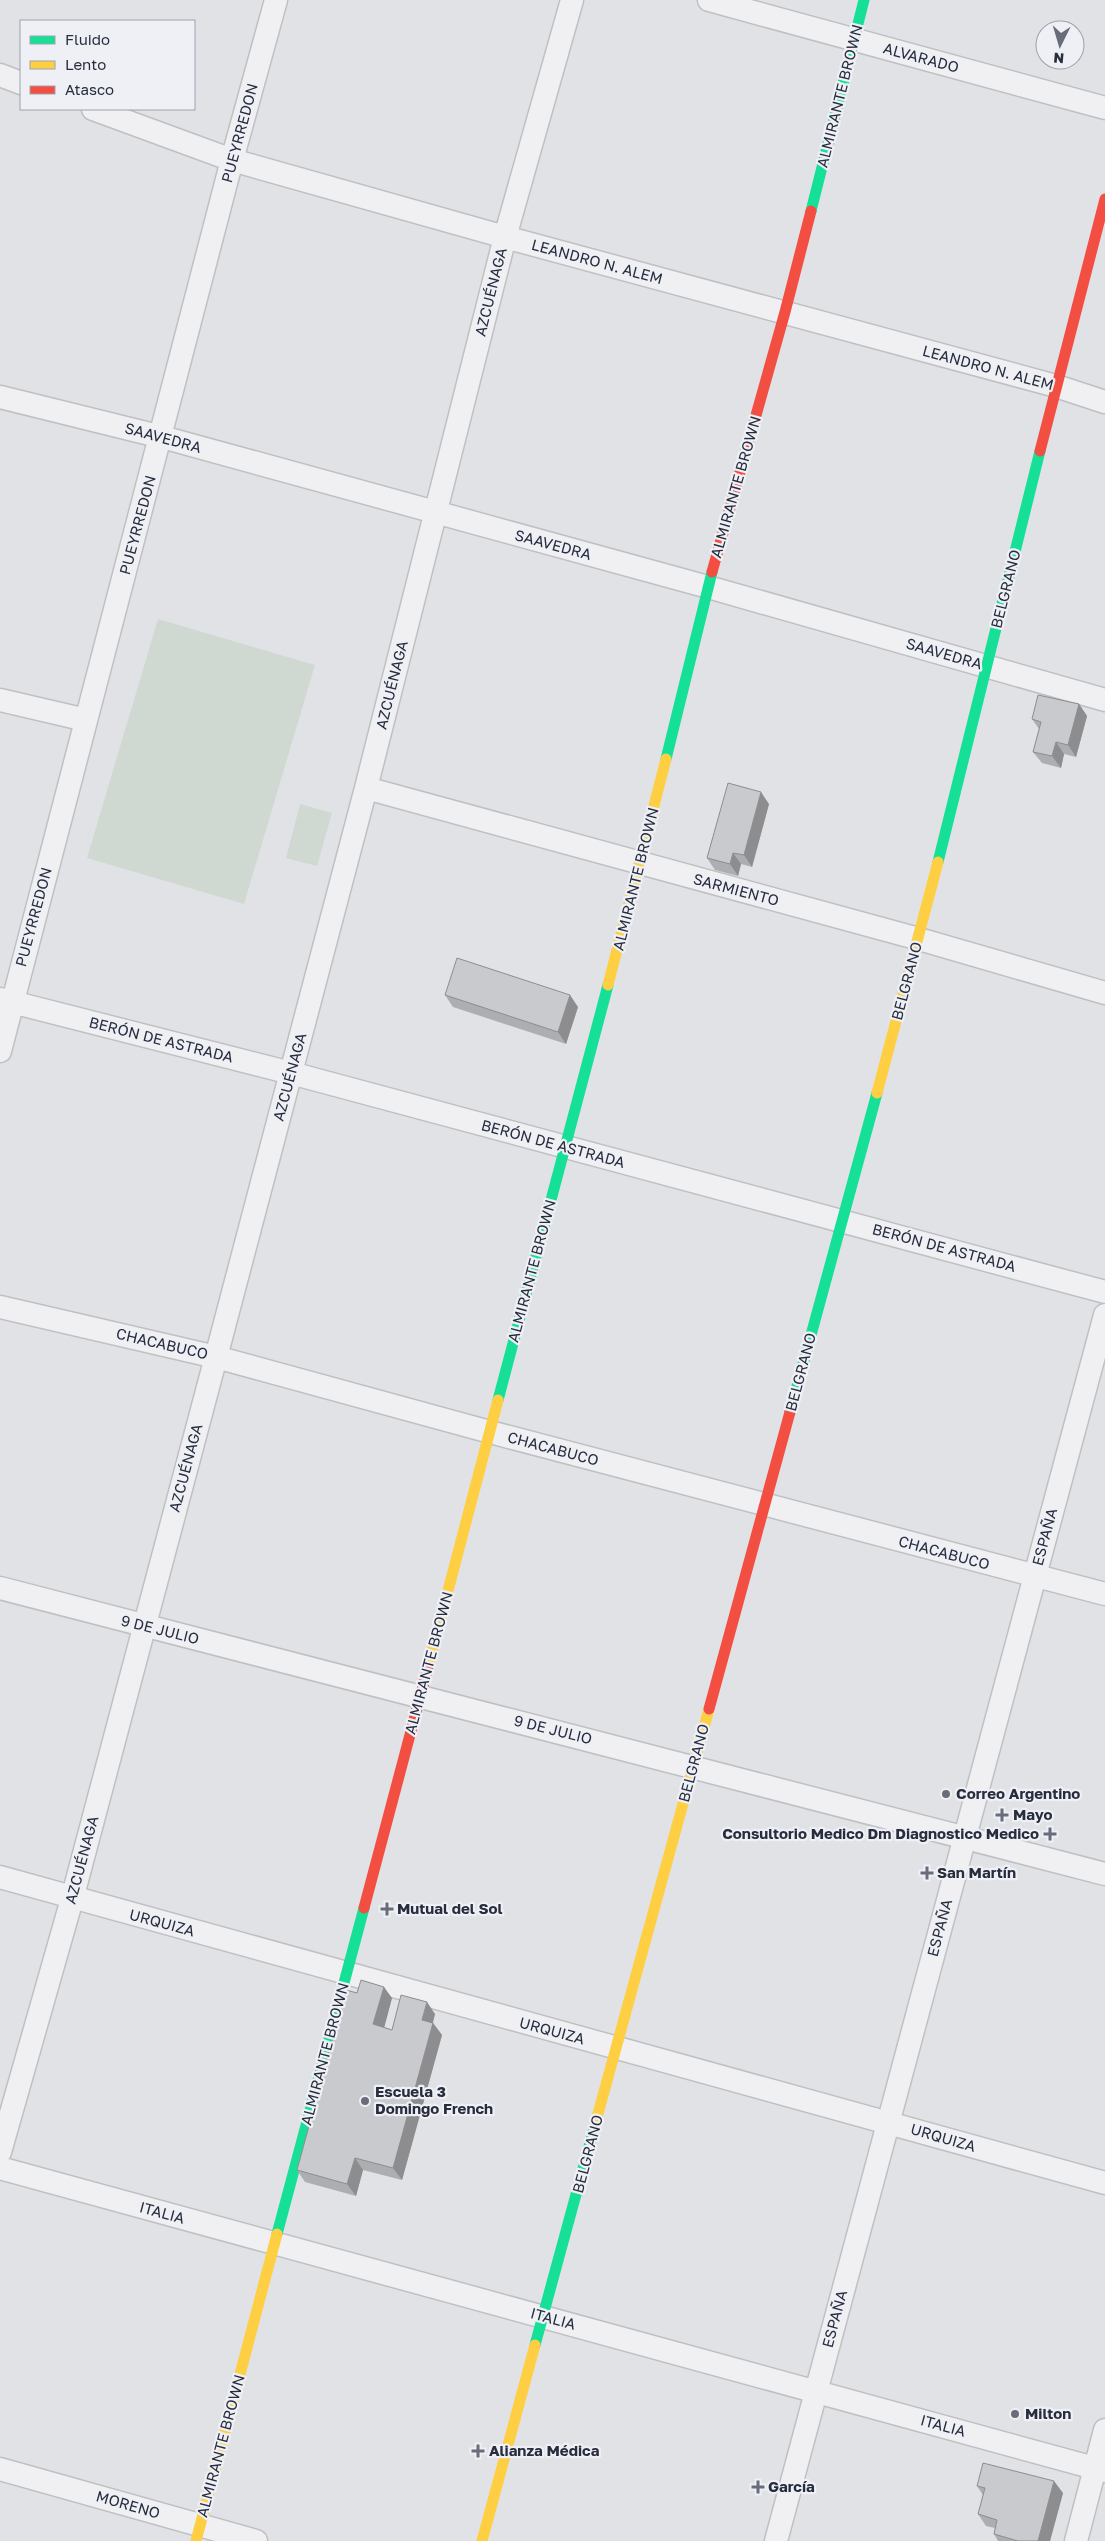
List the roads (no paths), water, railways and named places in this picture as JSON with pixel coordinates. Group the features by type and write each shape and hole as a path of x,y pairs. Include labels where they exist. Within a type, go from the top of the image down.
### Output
{"street":[{"name":"PUEYRREDON","path":"0,1051 6,1000 86,720 162,437 232,160 276,0"},
{"name":"AZCUÉNAGA","path":"0,2152 72,1899 366,788 505,237 572,0"},
{"name":"ALVARADO","path":"709,0 1105,108"},
{"name":"ALMIRANTE BROWN","path":"198,2533 640,864 708,587 785,312 864,0"},
{"path":"0,75 20,83"},
{"name":"LEANDRO N. ALEM","path":"96,110 232,160 505,237 1056,386 1105,402"},
{"name":"BELGRANO","path":"482,2541 919,939 1056,386 1105,199"},
{"name":"SAAVEDRA","path":"0,397 162,437 708,587 1105,700"},
{"path":"0,700 86,720"},
{"name":"SARMIENTO","path":"366,788 919,939 1105,993"},
{"name":"BERÓN DE ASTRADA","path":"6,1000 291,1073 1105,1292"},
{"name":"CHACABUCO","path":"0,1307 216,1357 490,1432 1105,1594"},
{"name":"ESPAÑA","path":"776,2541 1105,1315"},
{"name":"9 DE JULIO","path":"0,1588 694,1766 1105,1874"},
{"name":"URQUIZA","path":"0,1877 72,1899 888,2122 1105,2184"},
{"name":"ITALIA","path":"0,2168 1100,2469"},
{"path":"1076,2541 1100,2469 1105,2430"},
{"name":"MORENO","path":"0,2469 198,2533 256,2541"}],"place":[{"name":"Correo Argentino","path":"946,1794"},
{"name":"Mayo","path":"1002,1815"},
{"name":"Consultorio Medico Dm Diagnostico Medico","path":"1050,1834"},
{"name":"San Martín","path":"927,1873"},
{"name":"Mutual del Sol","path":"387,1909"},
{"name":"Escuela 3 Domingo French","path":"365,2101"},
{"name":"Milton","path":"1015,2414"},
{"name":"Alianza Médica","path":"478,2451"},
{"name":"García","path":"758,2487"}]}
